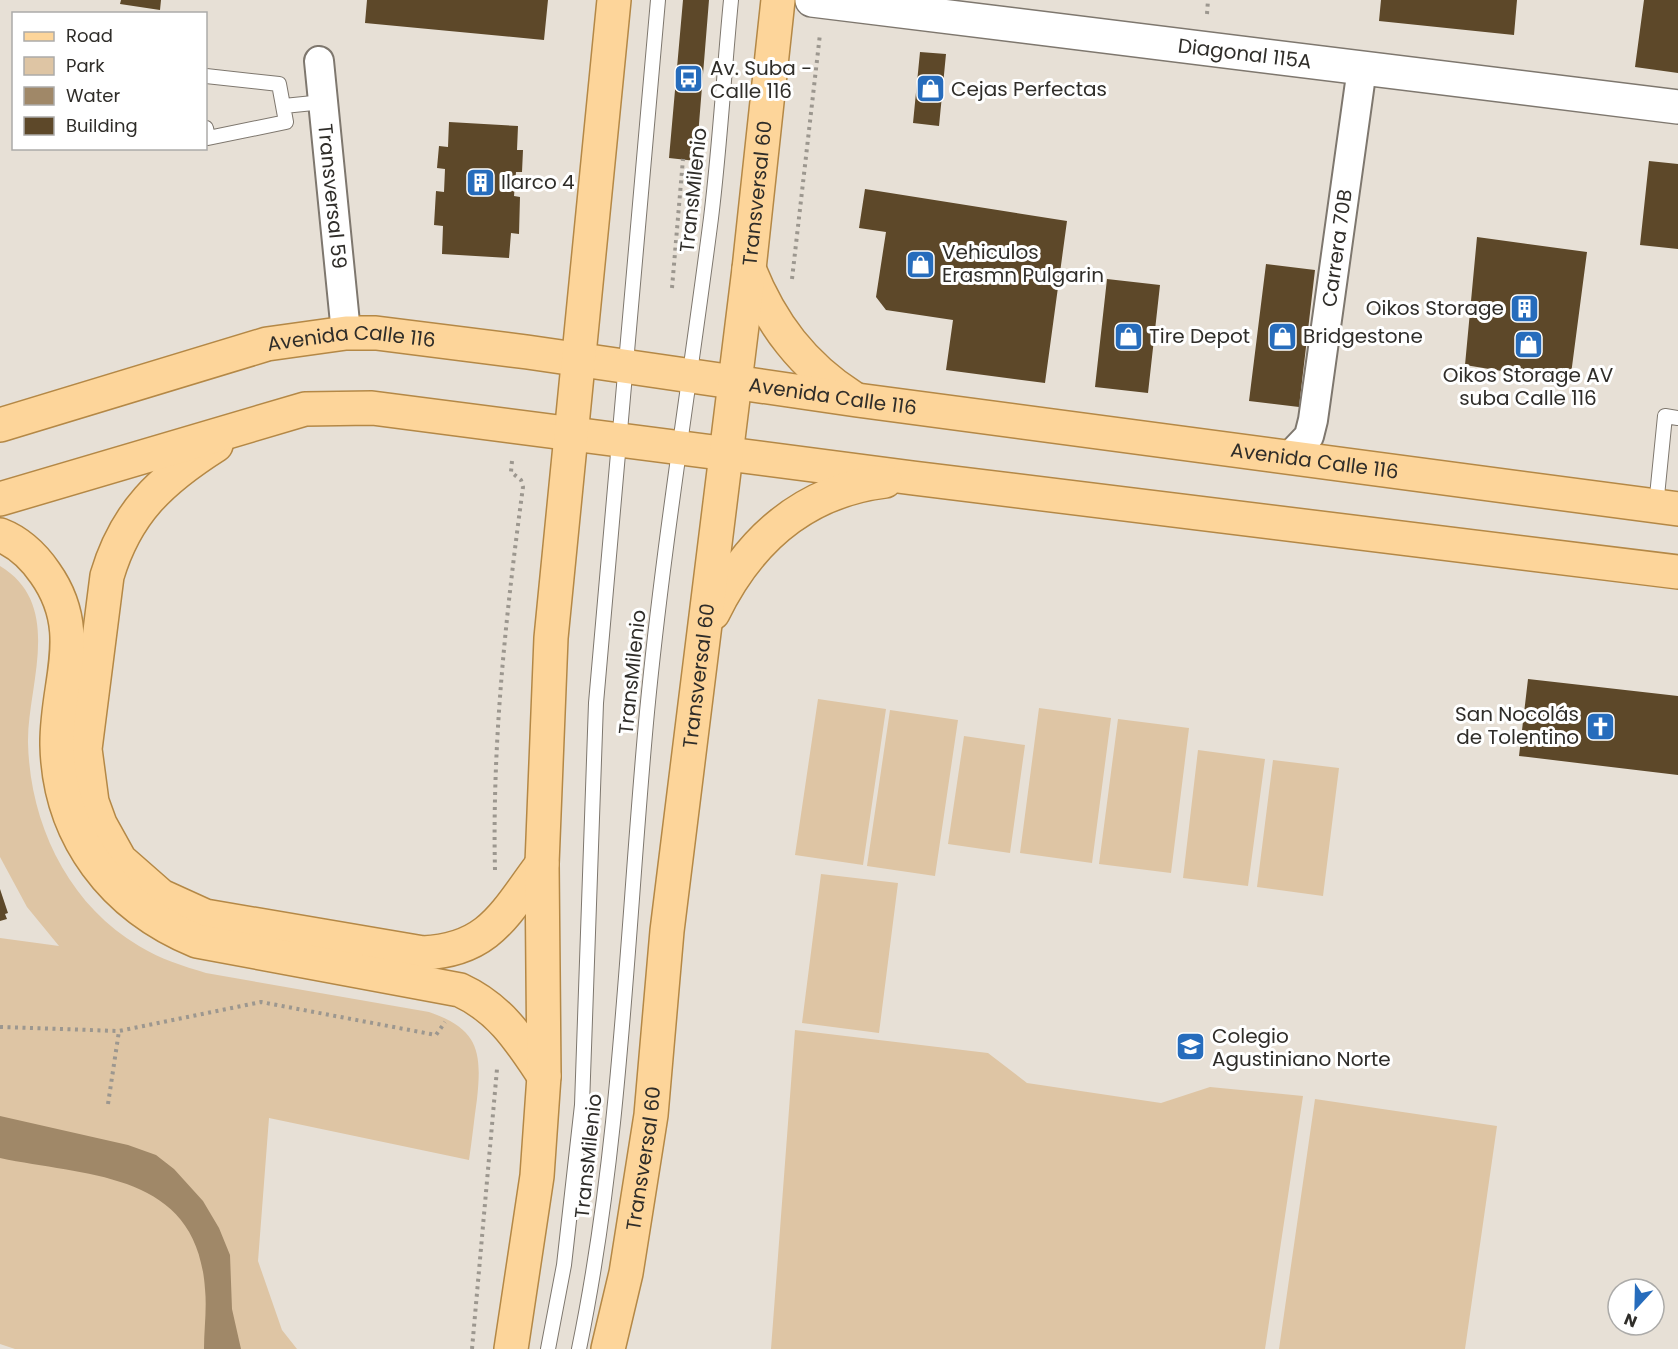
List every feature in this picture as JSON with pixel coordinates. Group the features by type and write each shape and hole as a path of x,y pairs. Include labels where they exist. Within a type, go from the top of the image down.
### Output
{"main road":[{"path":"511,1349 537,1176 544,1076 542,864 551,638 614,0"},
{"name":"Transversal 60","path":"608,1349 626,1273 651,1115 668,931 749,269 778,0"},
{"path":"749,269 762,302 786,339 831,383 857,400"},
{"name":"Avenida Calle 116","path":"0,425 267,344 346,333 417,337 857,400 1667,507"},
{"path":"0,498 251,423 305,409 338,406 571,432 913,478 1678,572"},
{"path":"251,423 165,479 138,509 113,554 103,599 85,749 92,802 100,824 120,860 161,896 205,916 423,953 444,952 469,945 483,936 496,924 542,864"},
{"path":"701,652 711,615 728,582 751,551 778,525 819,499 865,483 913,478"},
{"path":"0,535 24,550 39,565 54,586 63,609 68,631 68,654 57,744 60,780 69,813 89,854 109,884 142,912 171,930 197,941 460,990 480,1000 512,1028 544,1076"}],"street":[{"name":"Diagonal 115A","path":"818,1 1678,107"},
{"name":"Transversal 59","path":"319,61 346,333"},
{"name":"Carrera 70B","path":"1289,457 1309,436 1362,68"}],"lane":[{"name":"TransMilenio","path":"548,1349 564,1265 582,1105 596,703 658,0"},
{"name":"TransMilenio","path":"579,1349 601,1224 624,997 647,709 712,214 731,0"},
{"path":"207,76 279,84 286,122 208,138 207,133"},
{"path":"284,106 323,102"},
{"path":"1667,507 1665,416 1678,418"}],"path":[{"path":"792,282 818,1"},
{"path":"672,288 683,159"},
{"path":"0,1027 119,1031 261,1002 436,1035"},
{"path":"108,1104 119,1031"}],"green space":[{"path":"0,566 20,582 32,602 37,624 38,648 28,743 30,773 36,803 45,832 58,859 73,885 92,908 114,929 139,946 180,965 206,973 429,1012 458,1026 474,1044 479,1068 469,1160 269,1118 258,1261 282,1330 297,1349 15,1349 0,1344 0,938 59,946 27,907 0,857"},
{"path":"818,699 886,709 863,865 795,855"},
{"path":"1039,708 1111,718 1092,863 1020,853"},
{"path":"890,710 958,720 935,876 867,866"},
{"path":"1118,719 1189,728 1171,873 1099,864"},
{"path":"964,736 1025,745 1010,853 948,844"},
{"path":"1198,750 1265,759 1248,886 1183,878"},
{"path":"1273,760 1339,768 1323,896 1257,887"},
{"path":"821,874 898,883 879,1033 802,1023"},
{"path":"795,1030 988,1053 1027,1083 1161,1103 1210,1087 1303,1096 1265,1349 771,1349"},
{"path":"1315,1099 1497,1126 1465,1349 1279,1349"}],"water":[{"path":"0,1116 128,1145 156,1155 174,1169 203,1201 219,1228 230,1255 232,1309 241,1349 204,1349 205,1289 198,1250 182,1221 160,1201 133,1186 102,1177 0,1158"}],"building":[{"path":"121,0 161,0 160,10 120,4"},
{"path":"367,0 548,0 544,40 365,23"},
{"name":"Av. Suba - Calle 116","path":"683,0 709,0 696,161 669,158"},
{"path":"1381,0 1517,0 1514,35 1379,21"},
{"path":"1644,0 1678,0 1678,73 1635,67"},
{"name":"Cejas Perfectas","path":"920,52 946,54 939,126 913,123"},
{"name":"Ilarco 4","path":"449,122 518,126 517,150 523,150 522,172 516,172 514,196 520,197 519,234 511,233 509,258 442,254 443,226 434,225 436,191 444,192 445,169 437,168 439,146 448,147"},
{"path":"1649,161 1678,164 1678,249 1640,245"},
{"path":"865,189 1067,221 1045,383 946,370 953,320 886,310 876,297 886,232 859,228"},
{"name":"Oikos Storage","path":"1477,237 1587,252 1570,382 1465,365"},
{"name":"Bridgestone","path":"1266,264 1315,270 1299,407 1249,401"},
{"name":"Tire Depot","path":"1107,279 1160,285 1148,393 1095,387"},
{"name":"San Nocolás de Tolentino","path":"1528,679 1678,696 1678,775 1519,756"},
{"path":"0,889 8,913 5,914 7,919 0,921"}],"place":[{"name":"Av. Suba - Calle 116","path":"689,79"},
{"name":"Cejas Perfectas","path":"930,89"},
{"name":"Ilarco 4","path":"480,182"},
{"name":"Vehiculos Erasmn Pulgarin","path":"921,264"},
{"name":"Oikos Storage","path":"1525,308"},
{"name":"Tire Depot","path":"1128,336"},
{"name":"Bridgestone","path":"1282,336"},
{"name":"Oikos Storage AV suba Calle 116","path":"1528,344"},
{"name":"San Nocolás de Tolentino","path":"1600,726"},
{"name":"Colegio Agustiniano Norte","path":"1191,1047"}]}
